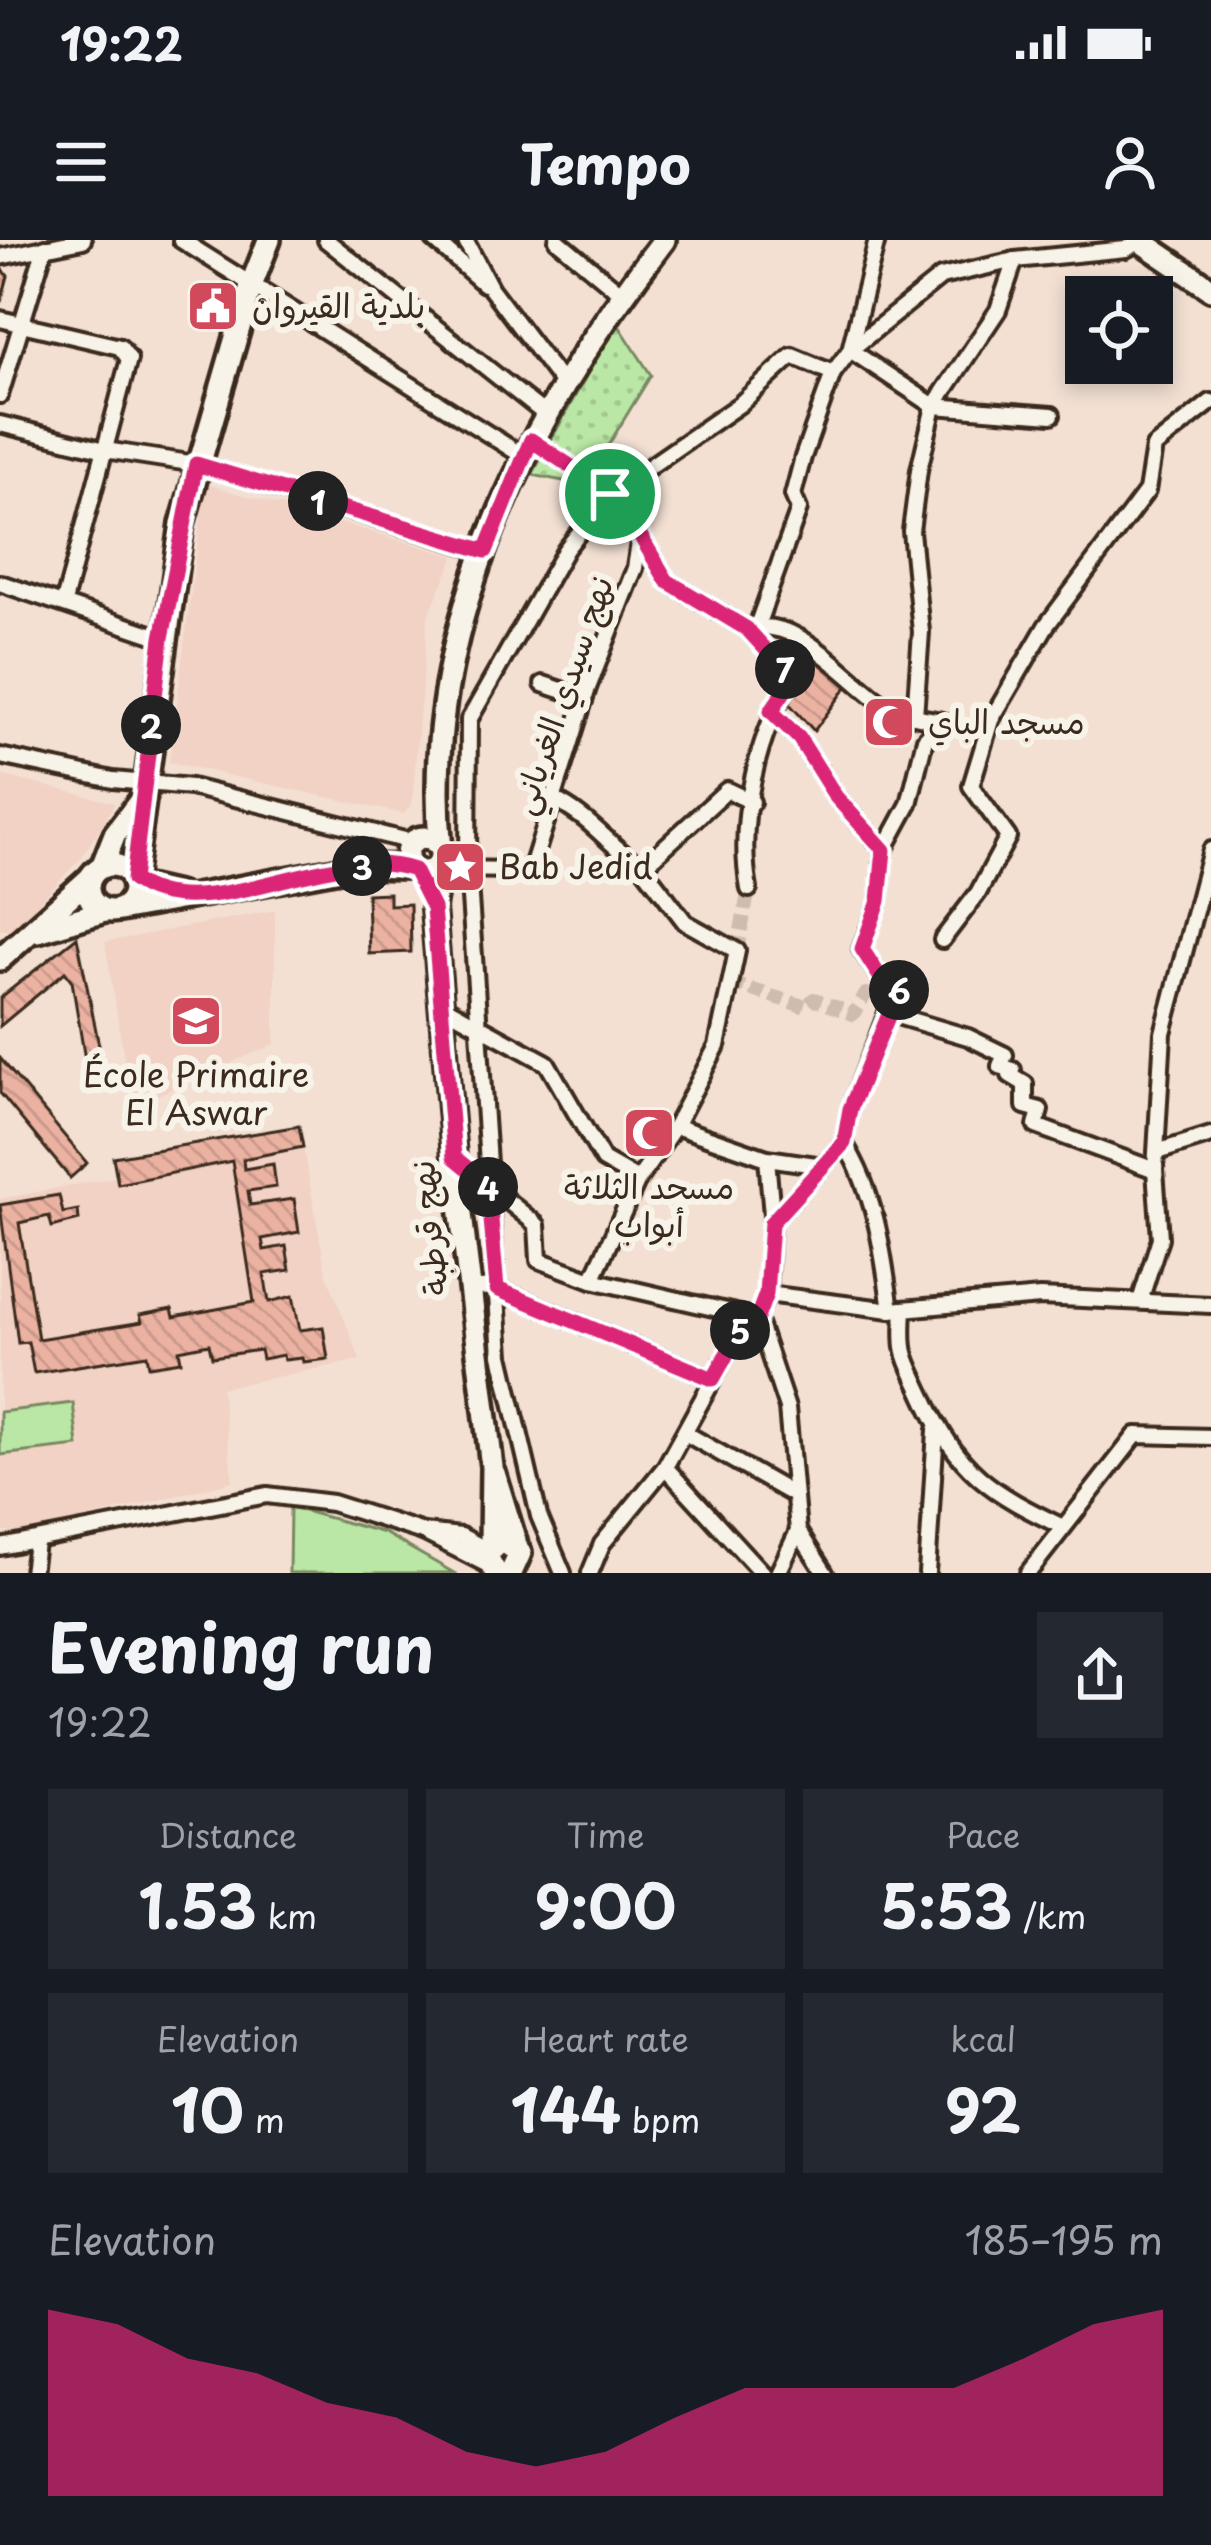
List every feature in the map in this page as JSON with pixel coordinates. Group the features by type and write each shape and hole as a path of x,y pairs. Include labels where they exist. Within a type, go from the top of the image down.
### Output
{"street":[{"path":"0,256 83,240"},
{"path":"181,240 251,286 610,494 667,581 752,627 816,646 892,709 942,721 925,739 915,763 909,804 884,850 879,901 862,949 884,983 899,990 850,1109 844,1143 771,1223"},
{"path":"112,910 130,902 134,882 162,638 196,464 269,240"},
{"path":"326,240 546,415"},
{"path":"434,240 490,289"},
{"path":"465,240 490,289 562,384"},
{"path":"556,240 622,294"},
{"path":"433,908 441,859 434,784 442,688 486,551 527,448 562,384 664,240"},
{"path":"850,350 877,240"},
{"path":"752,627 799,509 793,495 833,373 850,350 941,277 1015,260 1126,249 1140,240 1211,289"},
{"path":"0,395 45,247"},
{"path":"915,716 922,632 911,531 934,406 998,310 1015,260"},
{"path":"0,319 126,352 128,376 64,602"},
{"path":"850,350 934,406 1052,415"},
{"path":"563,1573 539,1516 507,1378 497,1289 468,868 469,720 566,548 610,494 740,404 792,356 833,373"},
{"path":"942,940 978,893 1009,837 971,786 992,720 1046,626 1147,491 1154,447 1211,402"},
{"path":"0,424 105,450 196,464 486,551"},
{"name":"نهج سيدي الغرياني","path":"468,868 530,870 585,698 635,568 640,536"},
{"path":"0,583 162,638"},
{"path":"749,889 743,856 771,711 799,676 752,627"},
{"path":"543,684 585,698"},
{"path":"771,711 799,738 836,797 884,850"},
{"path":"0,756 412,853 434,869 441,859"},
{"path":"433,908 412,853 434,784"},
{"path":"112,910 90,898 96,872 142,790"},
{"path":"643,867 727,790 752,802"},
{"path":"554,799 602,829 621,854 643,867 685,922 737,951 717,1046 675,1126 638,1180 592,1280"},
{"path":"1140,1301 1160,1238 1154,1171 1163,1033 1211,850"},
{"path":"32,933 112,910 412,853"},
{"path":"441,859 468,868"},
{"path":"0,959 96,872 117,866 134,882 189,897"},
{"name":"نهج قرطبة","path":"433,908 469,1289 492,1467 517,1565"},
{"path":"441,1005 547,1063 603,1160 638,1180"},
{"path":"887,1013 968,1037 1005,1055 1000,1066 1013,1070 1010,1075 1025,1084 1025,1106 1040,1110 1036,1126 1071,1143 1074,1136 1154,1171"},
{"path":"675,1126 766,1158 823,1166"},
{"path":"1157,1152 1211,1135"},
{"path":"844,1143 860,1168 880,1236 898,1310 903,1360 936,1430 984,1485 1063,1527"},
{"path":"454,1157 537,1225 539,1260 592,1280 752,1319"},
{"path":"590,1573 602,1544 665,1467 766,1294 771,1223 766,1158"},
{"path":"469,1289 497,1289 713,1379"},
{"path":"766,1294 898,1310 1040,1297 1211,1305"},
{"path":"752,1319 787,1408 798,1531 825,1573"},
{"path":"927,1573 936,1430"},
{"path":"686,1433 792,1494"},
{"path":"1028,1573 1136,1435 1211,1437"},
{"name":"نهج قرطبة","path":"492,1467 492,1563"},
{"path":"665,1467 762,1573"},
{"path":"0,1547 36,1543 237,1496 267,1495 332,1503 423,1532 461,1536 492,1563 508,1541 517,1565"},
{"path":"778,1573 798,1531"},
{"path":"32,1573 36,1543"}],"shaded area":[{"path":"205,484 455,556 428,616 412,803 404,814 169,762"},
{"path":"0,775 115,803 82,857 13,930 0,929"},
{"name":"École Primaire El Aswar","path":"275,910 275,1044 132,1106 105,942"},
{"path":"299,1126 326,1272 360,1360 221,1388 233,1481 33,1532 0,1532 0,1199 116,1177 113,1157"}],"green space":[{"path":"616,321 651,375 584,485 532,475"},
{"path":"73,1403 78,1446 0,1455 0,1412"},
{"path":"290,1507 384,1533 454,1573 289,1573"}],"building":[{"path":"0,268 8,276 1,302"},
{"path":"821,656 853,679 814,731 786,700"},
{"path":"389,893 389,905 410,904 411,952 369,954 367,894"},
{"path":"77,937 106,1080 89,1084 72,981 65,972 0,1026 0,998"},
{"path":"0,1058 87,1163 70,1178 0,1093"},
{"path":"299,1126 303,1147 243,1159 244,1169 273,1164 276,1187 248,1191 250,1205 294,1199 299,1232 262,1239 264,1250 286,1246 290,1270 264,1274 269,1302 293,1296 300,1330 323,1327 328,1359 303,1362 302,1358 284,1360 283,1355 262,1359 260,1350 212,1357 209,1344 179,1350 181,1361 149,1366 147,1355 34,1373 28,1342 18,1343 0,1205 59,1195 63,1213 78,1210 79,1220 52,1227 49,1216 19,1223 38,1339 142,1322 140,1315 172,1309 174,1317 254,1302 232,1161 118,1184 113,1157"}],"tunnel":[{"path":"804,673 821,650"},
{"path":"737,951 749,889"},
{"path":"731,983 806,1007 814,999 853,1014 866,994 893,1002"}],"place":[{"name":"بلدية القيروان","path":"213,306"},
{"name":"مسجد الباي","path":"889,722"},
{"name":"Bab Jedid","path":"460,867"},
{"name":"École Primaire El Aswar","path":"196,1021"},
{"name":"مسجد الثلاثة أبواب","path":"649,1133"}],"route":[{"path":"531,440 610,494 618,498 667,581 747,629 793,679 771,711 799,738 836,797 884,850 879,901 862,949 884,983 899,990 850,1109 844,1143 771,1223 766,1294 757,1318 746,1320 713,1379 497,1289 488,1185 454,1157 433,908 411,867 356,866 189,897 133,880 162,638 196,464 486,551 531,440"}]}
